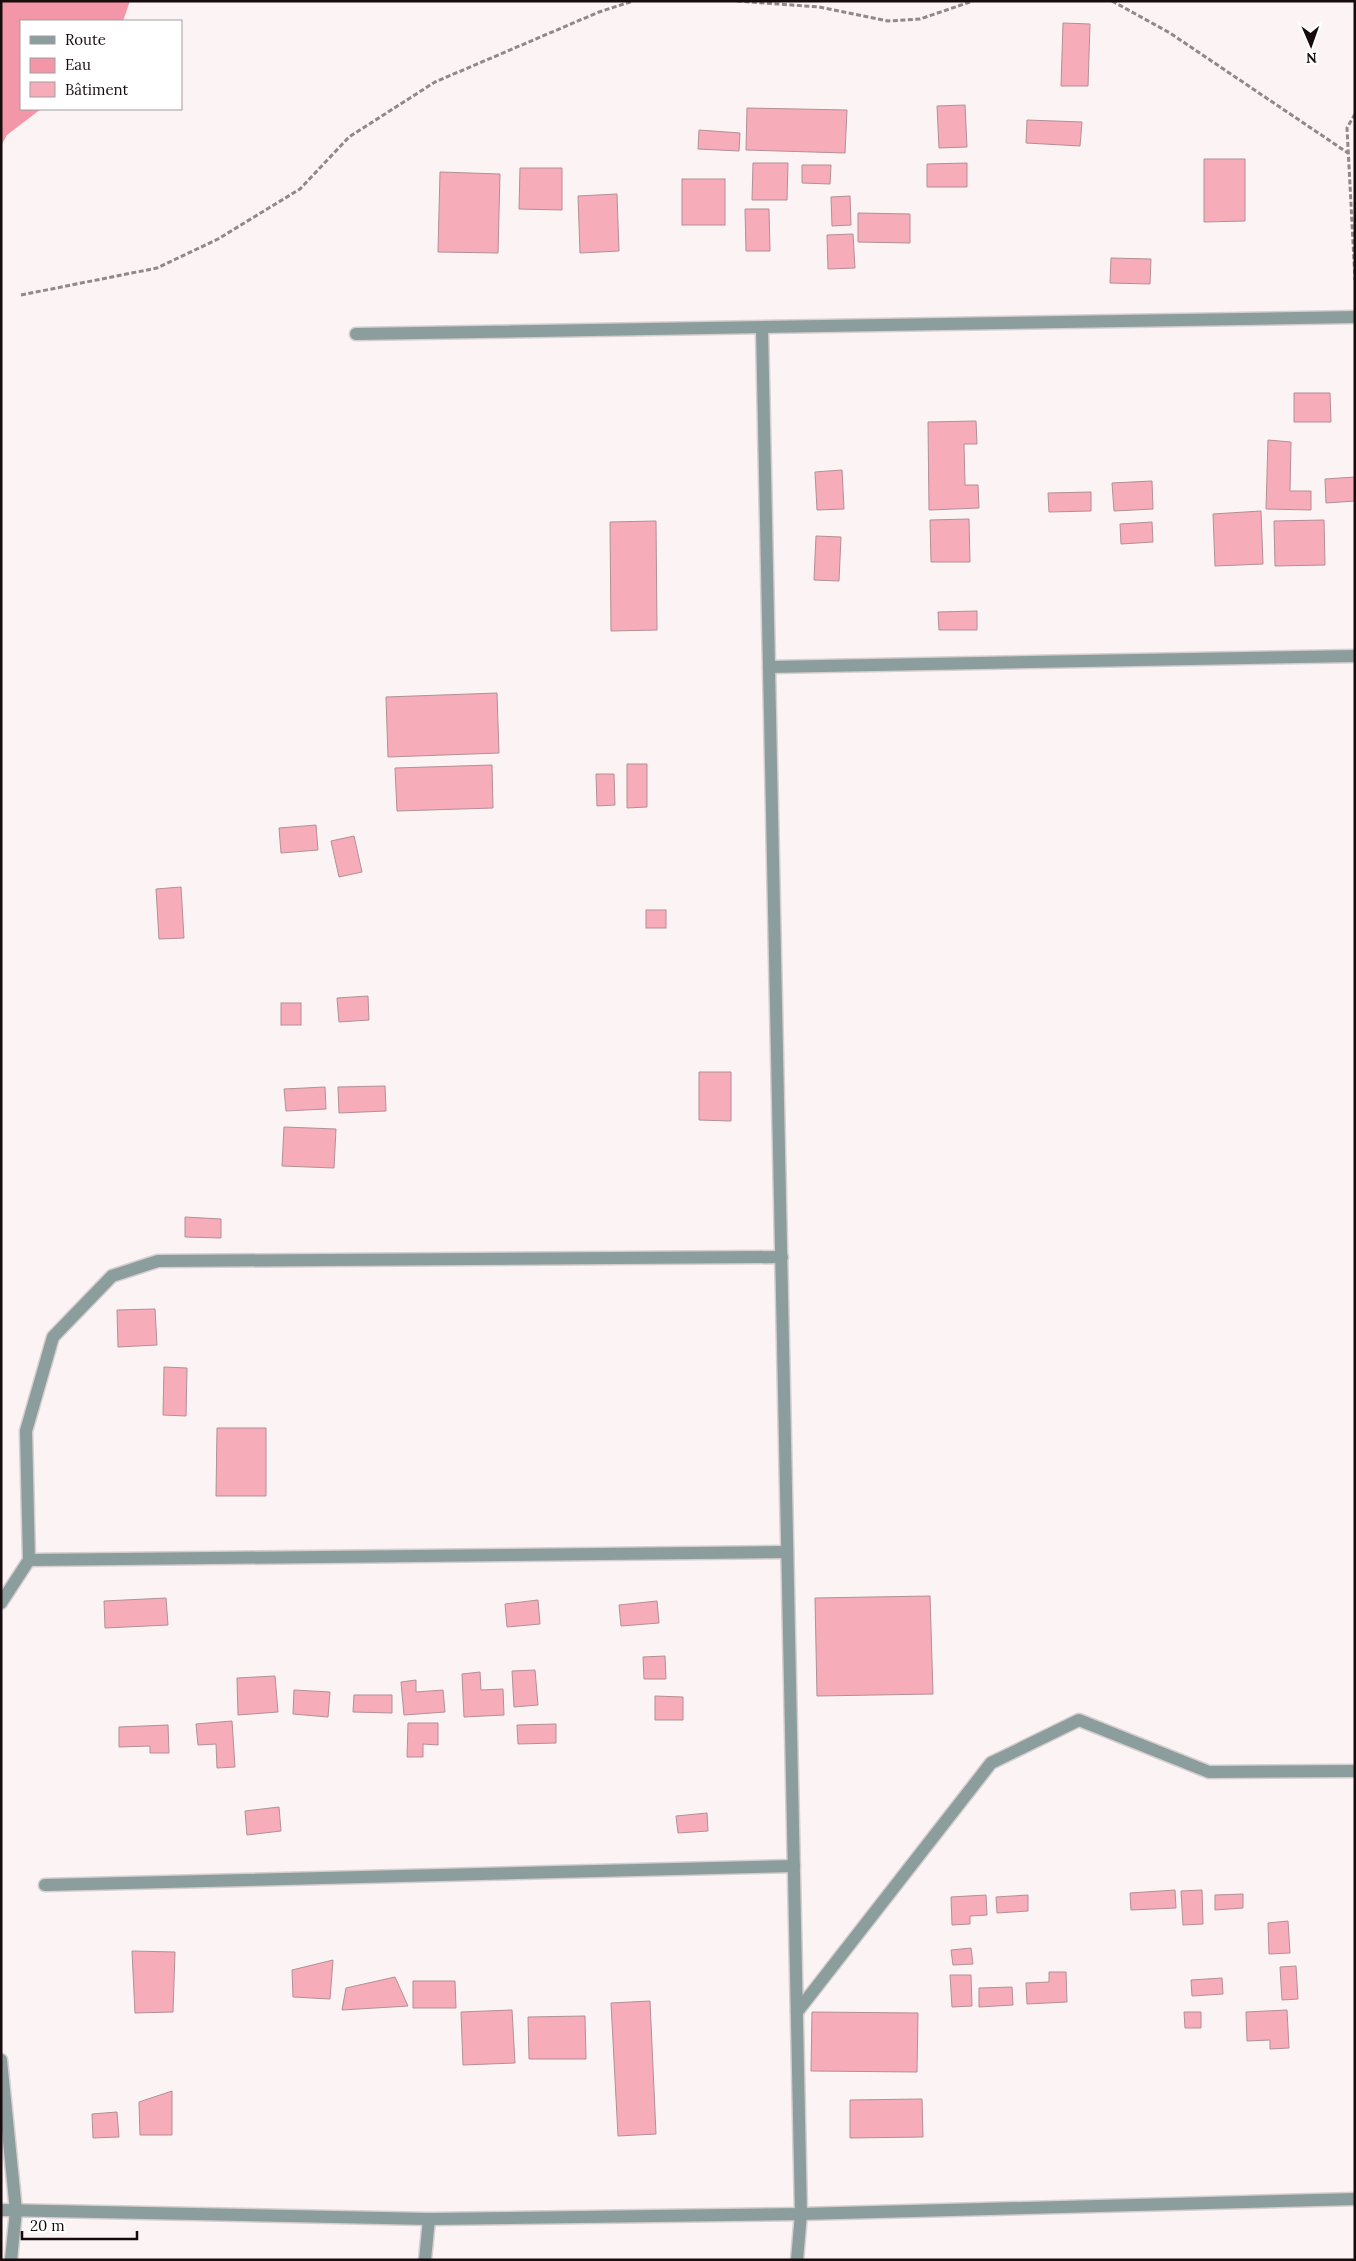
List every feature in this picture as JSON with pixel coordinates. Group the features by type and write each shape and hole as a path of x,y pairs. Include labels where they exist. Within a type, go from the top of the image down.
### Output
{"street":[{"path":"356,334 1355,317"},
{"path":"762,328 801,2214 797,2260"},
{"path":"769,667 1355,656"},
{"path":"1,1604 29,1560 26,1431 53,1337 112,1276 158,1261 782,1257"},
{"path":"29,1560 788,1552"},
{"path":"797,2012 991,1763 1079,1720 1208,1772 1355,1772"},
{"path":"45,1885 794,1866"},
{"path":"1,2060 16,2211 11,2260"},
{"path":"1,2210 429,2219 801,2214 1355,2199"},
{"path":"425,2260 429,2219"}],"path":[{"path":"21,295 157,268 218,239 300,189 349,138 435,82 599,12 633,1"},
{"path":"737,1 819,7 888,21 920,19 973,1"},
{"path":"1112,1 1170,33 1348,154"},
{"path":"1355,114 1347,128 1355,280"}],"water":[{"path":"1,1 130,1 123,20 20,20 20,110 40,110 7,135 1,146"}],"building":[{"path":"1063,23 1090,24 1088,86 1061,86"},
{"path":"965,105 967,147 939,148 937,106"},
{"path":"747,108 847,110 845,153 746,150"},
{"path":"1027,120 1082,122 1080,146 1026,143"},
{"path":"699,130 740,133 739,151 698,149"},
{"path":"1204,159 1245,159 1245,221 1204,222"},
{"path":"753,163 788,163 787,200 752,200"},
{"path":"967,163 967,187 927,187 927,164"},
{"path":"802,165 831,165 830,184 802,183"},
{"path":"520,168 562,168 562,210 519,209"},
{"path":"440,172 500,174 498,253 438,252"},
{"path":"682,179 725,179 725,225 682,225"},
{"path":"617,194 619,251 580,253 578,196"},
{"path":"850,196 851,225 832,226 831,197"},
{"path":"745,209 769,209 770,251 746,251"},
{"path":"858,213 910,214 910,243 858,242"},
{"path":"853,234 855,268 828,269 827,235"},
{"path":"1111,258 1151,259 1150,284 1110,283"},
{"path":"1294,393 1330,393 1331,422 1294,422"},
{"path":"976,421 977,444 964,444 965,485 978,485 979,508 929,510 928,422"},
{"path":"1268,440 1291,442 1290,491 1311,491 1311,510 1266,509"},
{"path":"842,470 844,509 817,510 815,472"},
{"path":"1355,477 1355,501 1326,503 1325,479"},
{"path":"1152,481 1153,509 1114,511 1112,483"},
{"path":"1091,492 1091,511 1049,512 1048,493"},
{"path":"1261,511 1263,564 1215,566 1213,514"},
{"path":"969,519 970,562 931,562 930,520"},
{"path":"1324,520 1325,565 1275,566 1274,521"},
{"path":"656,521 657,630 611,631 610,522"},
{"path":"1152,522 1153,542 1121,544 1120,524"},
{"path":"816,536 841,537 839,581 814,580"},
{"path":"977,611 977,630 939,630 938,612"},
{"path":"497,693 499,753 388,757 386,697"},
{"path":"627,764 647,764 647,807 627,808"},
{"path":"492,765 493,808 397,811 395,768"},
{"path":"596,774 614,774 615,805 597,806"},
{"path":"316,825 318,850 281,853 279,828"},
{"path":"354,836 362,872 339,877 331,841"},
{"path":"181,887 184,938 159,939 156,889"},
{"path":"646,910 666,910 666,928 646,928"},
{"path":"368,996 369,1020 339,1022 337,998"},
{"path":"281,1003 301,1003 301,1025 281,1025"},
{"path":"699,1072 731,1072 731,1121 699,1120"},
{"path":"385,1086 386,1111 339,1113 338,1087"},
{"path":"325,1087 326,1109 286,1111 284,1089"},
{"path":"284,1127 336,1129 334,1168 282,1166"},
{"path":"185,1217 221,1219 221,1238 185,1237"},
{"path":"155,1309 157,1345 118,1347 117,1310"},
{"path":"164,1367 187,1368 186,1416 163,1415"},
{"path":"217,1428 266,1428 266,1496 216,1496"},
{"path":"930,1596 933,1694 817,1696 815,1598"},
{"path":"166,1598 168,1625 105,1628 104,1601"},
{"path":"538,1600 540,1624 507,1627 505,1604"},
{"path":"657,1601 659,1623 621,1626 619,1605"},
{"path":"665,1656 666,1679 644,1679 643,1657"},
{"path":"535,1670 538,1705 514,1707 512,1671"},
{"path":"480,1672 481,1690 503,1689 504,1715 464,1717 462,1674"},
{"path":"275,1676 278,1712 238,1715 237,1678"},
{"path":"416,1680 416,1692 443,1690 445,1712 404,1715 401,1682"},
{"path":"294,1690 330,1692 328,1717 293,1714"},
{"path":"354,1695 392,1695 392,1713 353,1712"},
{"path":"655,1696 683,1697 683,1720 655,1720"},
{"path":"232,1721 235,1767 217,1768 216,1744 198,1745 196,1724"},
{"path":"408,1723 438,1723 438,1745 423,1744 423,1757 407,1757"},
{"path":"556,1724 556,1743 518,1744 517,1725"},
{"path":"168,1725 169,1753 150,1753 150,1746 119,1747 119,1727"},
{"path":"279,1807 281,1831 247,1835 245,1811"},
{"path":"707,1813 708,1831 678,1833 676,1816"},
{"path":"1175,1890 1176,1908 1131,1910 1130,1893"},
{"path":"1202,1890 1203,1924 1183,1925 1181,1891"},
{"path":"1243,1894 1243,1908 1215,1910 1215,1895"},
{"path":"986,1895 987,1915 970,1916 970,1924 952,1925 951,1897"},
{"path":"1028,1895 1028,1911 997,1913 996,1897"},
{"path":"1288,1921 1290,1953 1269,1954 1268,1923"},
{"path":"971,1948 973,1964 953,1965 951,1950"},
{"path":"132,1951 175,1952 173,2012 135,2013"},
{"path":"333,1960 330,1999 293,1997 292,1970"},
{"path":"1296,1966 1298,1999 1282,2000 1280,1967"},
{"path":"1049,1972 1066,1972 1067,2002 1027,2004 1026,1983 1049,1982"},
{"path":"950,1975 971,1975 972,2006 952,2007"},
{"path":"395,1977 408,2006 342,2010 346,1988"},
{"path":"1222,1978 1223,1994 1192,1996 1191,1980"},
{"path":"413,1981 455,1981 456,2008 413,2008"},
{"path":"1012,1987 1013,2005 979,2007 979,1988"},
{"path":"650,2001 656,2134 618,2136 611,2003"},
{"path":"512,2010 515,2063 463,2065 461,2012"},
{"path":"1287,2010 1289,2048 1270,2049 1270,2040 1247,2041 1246,2012"},
{"path":"812,2012 918,2013 917,2072 811,2071"},
{"path":"1184,2012 1201,2012 1201,2028 1185,2028"},
{"path":"585,2016 586,2059 529,2059 528,2017"},
{"path":"172,2091 172,2135 140,2135 139,2102"},
{"path":"922,2099 923,2137 850,2138 850,2100"},
{"path":"117,2112 119,2137 93,2138 92,2114"}]}
